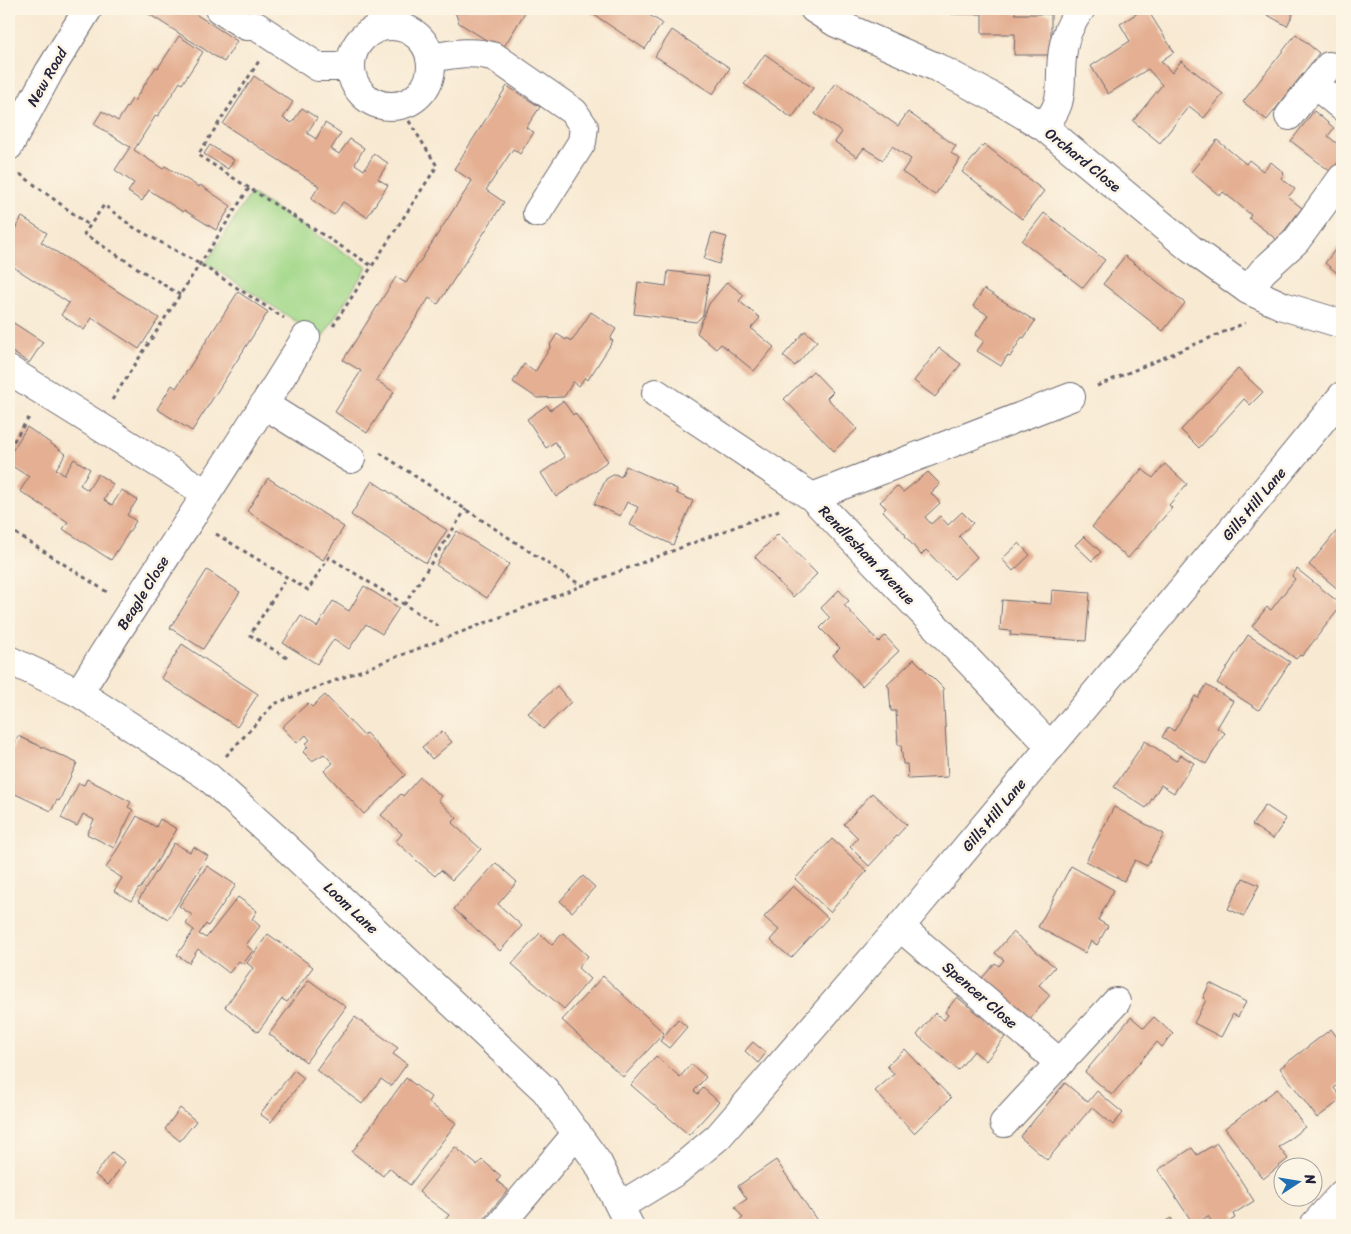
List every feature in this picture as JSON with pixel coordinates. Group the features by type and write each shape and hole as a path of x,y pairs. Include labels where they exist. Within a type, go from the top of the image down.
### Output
{"street":[{"name":"New Road","path":"12,158 49,72 88,9"},
{"path":"219,9 246,26 265,32 318,67 351,67"},
{"name":"Orchard Close","path":"814,9 836,22 936,67 997,99 1044,127 1191,249 1248,290 1283,306 1342,324"},
{"path":"1044,127 1058,103 1064,39 1071,22 1080,9"},
{"path":"399,18 409,30 419,37 426,47 430,58 431,71 428,82 421,93 411,101 400,105 386,106 373,101 362,93 354,81 351,67 360,41 370,32 399,18"},
{"path":"430,58 462,53 483,53 495,58 574,112 584,127 582,142 537,214"},
{"path":"1289,116 1322,75 1342,107"},
{"path":"1248,290 1263,271 1296,241 1342,178"},
{"name":"Beagle Close","path":"79,693 206,493 265,405 306,337"},
{"path":"14,374 206,493"},
{"name":"Rendlesham Avenue","path":"656,394 812,497 1051,747"},
{"name":"Gills Hill Lane","path":"624,1216 718,1137 900,927 1342,396"},
{"path":"812,497 1071,397"},
{"path":"265,405 351,459"},
{"name":"Loom Lane","path":"9,660 79,693 207,776 277,839 545,1090 598,1163 624,1216"},
{"name":"Spencer Close","path":"900,927 1060,1063"},
{"path":"1004,1123 1116,1002"},
{"path":"500,1225 577,1133"},
{"path":"1314,1225 1342,1194"}],"path":[{"path":"265,32 198,155 372,266"},
{"path":"180,295 84,234 104,205 133,227 200,264 294,324 306,337 322,343 437,166 400,105"},
{"path":"12,158 90,226"},
{"path":"97,424 249,188"},
{"path":"1071,397 1283,306"},
{"path":"9,448 45,392"},
{"path":"351,459 373,448 582,586"},
{"path":"207,776 274,704 812,497"},
{"path":"404,605 466,509"},
{"path":"190,518 308,590 329,557 440,628"},
{"path":"9,529 133,608"},
{"path":"287,577 250,635 287,658"}],"green space":[{"path":"251,193 367,267 322,338 206,263"}],"building":[{"path":"141,9 188,9 237,41 224,62"},
{"path":"454,9 527,9 502,50 459,23"},
{"path":"587,9 640,9 662,23 645,49"},
{"path":"951,9 1015,9 1015,14 1051,14 1051,55 1014,55 1015,34 982,34 982,14 951,14"},
{"path":"1147,9 1174,52 1161,61 1172,73 1181,61 1223,94 1204,118 1189,106 1160,143 1133,121 1162,85 1148,69 1108,94 1091,66 1130,41 1120,24"},
{"path":"1257,9 1283,9 1293,14 1287,26"},
{"path":"672,30 730,68 713,94 655,56"},
{"path":"1296,34 1319,53 1267,120 1243,102"},
{"path":"179,36 203,52 182,84 180,82 158,116 156,115 134,150 163,169 165,166 199,187 200,185 231,206 216,230 149,190 142,201 128,192 134,183 115,170 130,147 94,124 102,111 118,121 132,99 134,101 156,67 158,68"},
{"path":"765,54 813,88 792,118 744,84"},
{"path":"254,76 293,102 283,118 292,123 302,108 317,118 307,133 316,139 325,123 341,133 331,149 339,154 350,139 364,148 355,164 364,170 374,154 388,163 378,179 388,185 367,217 343,202 334,215 311,199 319,186 223,124"},
{"path":"1342,76 1342,94 1334,87"},
{"path":"836,83 898,126 908,112 956,146 951,153 960,159 935,195 902,172 911,159 892,146 883,160 864,148 857,157 835,142 842,132 815,114"},
{"path":"507,86 540,107 526,128 534,132 520,154 513,149 486,190 504,202 438,304 429,298 376,380 394,392 367,433 335,412 361,371 343,360 396,277 406,283 472,181 454,169"},
{"path":"1314,111 1334,128 1328,136 1342,148 1342,157 1331,172 1291,141"},
{"path":"1217,140 1246,164 1249,160 1263,171 1271,162 1284,173 1281,178 1295,189 1288,197 1302,208 1277,240 1249,218 1251,215 1237,203 1223,192 1220,196 1191,172"},
{"path":"984,144 1044,191 1022,219 962,172"},
{"path":"210,145 234,160 228,169 204,154"},
{"path":"1044,213 1105,260 1083,288 1022,241"},
{"path":"22,217 47,233 41,242 159,318 139,349 92,318 84,330 61,315 69,303 9,264 9,239"},
{"path":"712,233 727,237 719,264 704,259"},
{"path":"1342,241 1342,277 1325,263"},
{"path":"1125,256 1185,303 1163,331 1103,284"},
{"path":"668,271 709,276 703,315 696,322 634,314 638,282 666,286"},
{"path":"727,282 744,295 739,301 760,318 751,328 774,347 754,371 721,344 716,349 697,333 709,304"},
{"path":"984,289 1035,321 1024,338 1022,337 1010,357 1007,356 1001,366 977,351 984,341 975,335 988,315 973,306"},
{"path":"238,292 268,312 192,431 157,409 172,385 176,388"},
{"path":"591,312 616,329 610,339 613,341 588,380 585,377 579,386 573,382 564,397 537,398 513,382 524,364 535,372 557,334 566,340 567,338 572,341"},
{"path":"9,320 43,342 29,363 9,350"},
{"path":"805,331 817,341 795,366 783,356"},
{"path":"939,348 961,364 935,397 914,381"},
{"path":"1238,369 1263,392 1250,405 1244,399 1199,448 1181,430"},
{"path":"813,371 833,392 827,398 857,429 834,451 784,399"},
{"path":"563,401 573,415 575,413 608,461 556,497 541,473 565,457 555,442 546,448 527,419 547,405 550,410"},
{"path":"27,427 66,454 56,469 64,475 74,459 90,469 80,485 88,490 98,474 113,484 104,500 112,505 122,490 137,500 127,515 136,521 111,560 63,529 68,522 20,491 29,477 9,464 9,456"},
{"path":"1165,464 1187,484 1169,505 1172,508 1128,558 1092,527 1142,469 1153,478"},
{"path":"626,466 677,489 676,493 693,501 673,545 630,525 638,507 627,502 620,516 594,504 606,479 615,474 621,477"},
{"path":"928,472 940,484 931,493 940,503 925,517 931,524 940,516 948,525 962,512 973,523 959,536 977,557 954,579 926,550 921,555 906,535 883,511 886,508 880,502 897,486 903,492"},
{"path":"268,478 344,527 323,560 247,511"},
{"path":"372,481 447,530 426,563 351,515"},
{"path":"1340,527 1342,528 1342,587 1339,590 1309,565"},
{"path":"457,531 509,564 487,598 436,565"},
{"path":"778,534 817,574 793,597 755,557"},
{"path":"1084,536 1101,552 1092,561 1075,545"},
{"path":"1019,543 1030,555 1013,571 1002,559"},
{"path":"1297,569 1342,605 1302,656 1300,655 1296,659 1252,626 1267,607 1271,610 1295,579 1292,576"},
{"path":"207,570 240,592 203,649 170,628"},
{"path":"364,586 399,608 382,634 366,624 349,649 334,639 317,664 283,643 301,616 317,627 333,601 349,611"},
{"path":"839,590 849,601 844,605 879,642 885,636 899,651 862,686 833,655 840,648 820,628 830,618 821,608"},
{"path":"1052,590 1090,593 1086,641 1010,635 1011,631 1000,630 1002,600 1051,604"},
{"path":"1248,635 1290,662 1259,710 1217,683"},
{"path":"182,644 258,694 237,727 161,678"},
{"path":"914,659 943,688 948,777 908,779 907,764 903,764 901,745 898,745 896,711 891,711 889,687 887,685"},
{"path":"1206,685 1233,701 1217,728 1225,733 1206,764 1162,737 1168,727 1174,731 1195,696 1198,698"},
{"path":"557,686 571,702 543,729 528,713"},
{"path":"325,695 363,735 366,733 405,775 364,814 324,771 333,763 324,754 312,761 303,752 308,747 305,744 310,740 306,735 297,743 282,727 308,703 312,707"},
{"path":"442,731 452,742 432,759 422,747"},
{"path":"18,736 77,763 59,801 57,800 51,811 9,791 9,757"},
{"path":"1145,741 1176,761 1181,755 1194,763 1174,793 1161,785 1146,808 1114,787"},
{"path":"420,777 441,796 438,800 457,818 452,823 481,849 452,880 441,870 435,876 417,861 396,841 402,834 381,815 401,794 403,796"},
{"path":"87,779 131,802 128,807 133,810 114,848 87,834 94,820 83,814 77,826 61,818 79,783 84,785"},
{"path":"872,793 907,825 869,866 850,847 858,838 844,824"},
{"path":"1265,805 1286,819 1273,839 1252,825"},
{"path":"1114,807 1164,834 1147,866 1135,860 1124,881 1086,861"},
{"path":"137,816 156,827 160,819 177,829 131,901 114,891 122,878 106,868"},
{"path":"832,839 867,871 830,912 795,879"},
{"path":"174,843 190,852 194,847 208,856 168,919 138,901"},
{"path":"496,863 517,882 498,904 522,926 500,951 454,909"},
{"path":"207,866 236,885 208,926 206,924 199,934 206,938 238,897 257,911 252,919 260,926 246,945 253,951 243,964 239,961 229,973 198,949 189,963 177,955 194,930 186,924 192,915 179,906"},
{"path":"1071,866 1114,890 1098,920 1108,926 1097,945 1091,941 1085,953 1038,927"},
{"path":"583,876 595,887 572,912 560,901"},
{"path":"1243,878 1259,885 1244,916 1228,909"},
{"path":"793,886 828,918 791,958 770,940 779,930 764,917"},
{"path":"1013,932 1055,967 1039,985 1050,995 1030,1019 982,978 995,963 999,966 1004,960 995,953"},
{"path":"540,933 552,945 563,933 588,956 578,968 590,979 564,1009 512,964"},
{"path":"268,934 313,967 287,1002 282,999 258,1032 225,1007 253,968 247,963"},
{"path":"603,976 664,1033 623,1077 562,1020"},
{"path":"309,980 346,1007 306,1062 269,1034"},
{"path":"1210,983 1246,1002 1238,1017 1233,1014 1221,1037 1194,1023 1206,1000 1203,998"},
{"path":"957,997 1005,1037 986,1061 974,1051 958,1070 917,1035 935,1013 944,1020 948,1015 945,1012"},
{"path":"355,1017 398,1048 393,1054 407,1064 391,1086 381,1079 362,1104 316,1070"},
{"path":"1131,1017 1144,1028 1154,1017 1173,1034 1162,1047 1157,1042 1112,1095 1085,1072"},
{"path":"678,1019 687,1027 669,1048 660,1041"},
{"path":"1331,1029 1342,1044 1342,1081 1334,1088 1342,1099 1317,1118 1280,1068"},
{"path":"753,1042 766,1053 758,1063 745,1051"},
{"path":"905,1049 951,1098 914,1133 875,1091 894,1074 887,1066"},
{"path":"656,1056 680,1077 691,1064 706,1077 694,1091 698,1094 703,1088 719,1102 689,1135 631,1085"},
{"path":"294,1070 304,1078 271,1122 260,1114"},
{"path":"406,1078 431,1097 428,1102 456,1123 410,1185 389,1168 383,1176 352,1152"},
{"path":"1065,1083 1088,1102 1097,1091 1123,1113 1113,1125 1092,1107 1047,1160 1020,1137"},
{"path":"1277,1089 1305,1127 1279,1147 1286,1156 1274,1156 1274,1170 1263,1179 1225,1128"},
{"path":"180,1108 196,1121 180,1141 165,1129"},
{"path":"1217,1143 1254,1201 1233,1214 1235,1218 1223,1225 1214,1225 1208,1216 1194,1225 1158,1170 1192,1148 1197,1155"},
{"path":"455,1147 477,1165 482,1160 501,1176 497,1181 508,1190 479,1225 441,1225 449,1215 419,1192"},
{"path":"112,1152 125,1162 108,1185 95,1175"},
{"path":"776,1160 820,1225 738,1225 736,1223 743,1218 735,1207 747,1199 738,1186"},
{"path":"1171,1218 1174,1225 1159,1225"}]}
